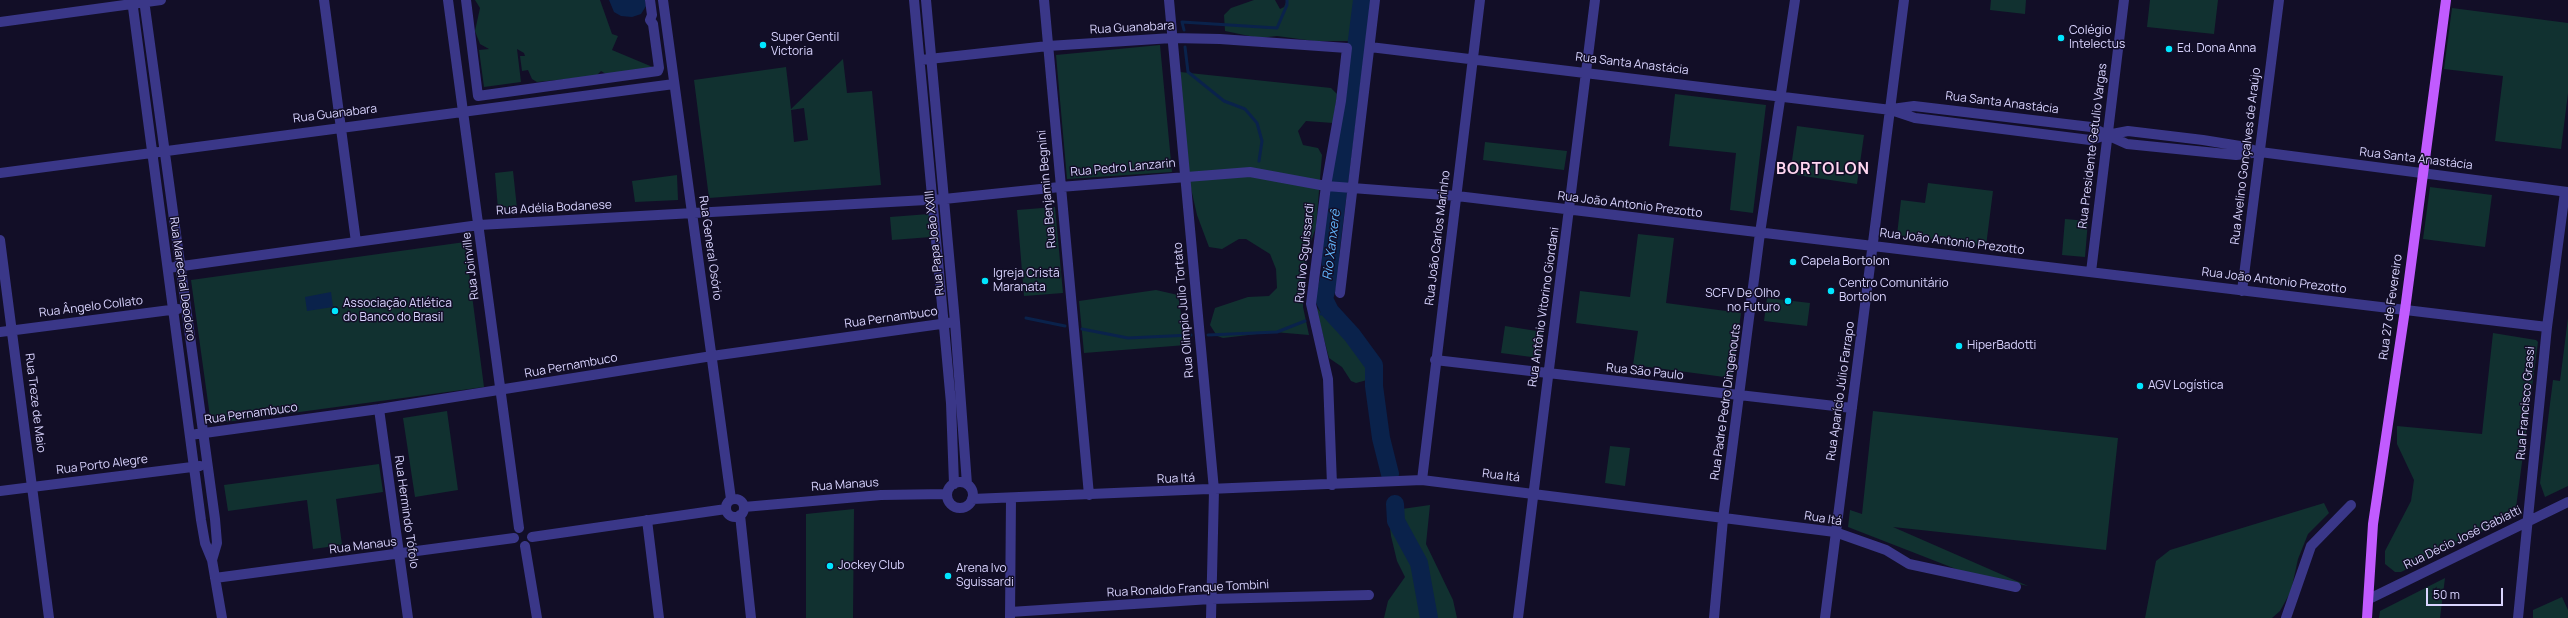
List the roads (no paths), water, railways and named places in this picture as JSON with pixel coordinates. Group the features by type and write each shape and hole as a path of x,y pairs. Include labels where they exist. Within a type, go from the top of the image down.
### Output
{"main road":[{"name":"Rua 27 de Fevereiro","path":"2367,618 2373,524 2405,310 2422,172 2446,0"}],"street":[{"path":"0,22 132,2 161,0"},
{"path":"324,0 356,242"},
{"name":"Rua Joinville","path":"448,0 519,528"},
{"path":"466,0 478,96 658,71 653,24 650,20 652,15 650,0"},
{"name":"Rua General Osório","path":"663,0 731,499"},
{"name":"Rua Papa João XXIII","path":"914,0 950,403 954,484"},
{"name":"Rua Papa João XXIII","path":"926,0 956,322 967,484"},
{"name":"Rua Benjamin Begnini","path":"1044,0 1088,495"},
{"name":"Rua Olimpio Julio Tortato","path":"1169,0 1214,490 1211,618"},
{"path":"1340,293 1350,188 1370,47 1375,0"},
{"name":"Rua João Carlos Marinho","path":"1422,480 1435,360 1457,196 1480,0"},
{"name":"Rua Antônio Vitorino Giordani","path":"1518,618 1570,211 1595,0"},
{"name":"Rua Padre Pedro Dingenouts","path":"1714,618 1723,519 1760,233 1782,96 1795,0"},
{"name":"Rua Aparício Júlio Farrapo","path":"1825,618 1835,532 1874,246 1904,0"},
{"name":"Rua Presidente Getulio Vargas","path":"2091,272 2124,0"},
{"name":"Rua Avelino Gonçalves de Araújo","path":"2242,291 2279,0"},
{"name":"Rua Marechal Deodoro","path":"144,1 166,151 215,519 216,543 212,560"},
{"name":"Rua Marechal Deodoro","path":"132,2 201,520 205,543 212,560 221,618"},
{"path":"916,24 928,22"},
{"name":"Rua Guanabara","path":"920,60 1048,46 1172,38 1220,38 1347,48"},
{"name":"Rua Santa Anastácia","path":"1370,47 1473,60 1587,71 1891,110 1915,118 2090,140 2128,131 2203,140 2240,146 2260,152 2566,192"},
{"name":"Rua Ivo Sguissardi","path":"1332,485 1328,379 1311,304 1331,187 1347,48"},
{"path":"140,62 152,60"},
{"name":"Rua Guanabara","path":"0,173 340,126 463,113 674,84"},
{"path":"146,103 158,101"},
{"name":"Rua Santa Anastácia","path":"1891,110 1914,106 2091,127 2127,144 2161,148 2236,155 2260,152"},
{"path":"1953,123 1954,111"},
{"path":"1998,128 1999,116"},
{"path":"2046,134 2047,122"},
{"path":"2161,148 2163,136"},
{"path":"926,141 938,140"},
{"path":"2201,152 2203,140"},
{"name":"Rua Pedro Lanzarin","path":"944,199 1060,187 1250,172 1331,187"},
{"name":"Rua João Antonio Prezotto","path":"1331,187 1457,196 1570,211 2547,327"},
{"name":"Rua Francisco Grassi","path":"2518,618 2547,327 2566,192"},
{"name":"Rua Adélia Bodanese","path":"168,268 479,225 944,199"},
{"path":"160,209 173,207"},
{"name":"Rua Treze de Maio","path":"0,240 49,618"},
{"path":"938,277 951,275"},
{"name":"Rua Ângelo Collato","path":"0,332 186,308"},
{"name":"Rua Pernambuco","path":"190,435 501,391 712,356 956,322"},
{"name":"Rua São Paulo","path":"1435,360 1852,408"},
{"path":"182,376 195,374"},
{"path":"950,403 961,402"},
{"name":"Rua Hermindo Tófolo","path":"378,409 408,618"},
{"name":"Rua Porto Alegre","path":"0,491 207,465"},
{"name":"Rua Itá","path":"972,499 1214,490 1422,480 1835,532 1886,550 1909,564 2016,587"},
{"path":"954,484 967,484 972,491 972,499 967,506 959,508 952,505 947,494 954,484"},
{"name":"Rua Manaus","path":"742,511 881,495 947,494"},
{"path":"1010,615 1011,498"},
{"path":"742,511 731,516 726,509 727,503 731,499 740,500 742,511 752,618"},
{"name":"Rua Décio José Gabiatti","path":"2369,599 2568,502"},
{"path":"2286,618 2311,546 2351,506"},
{"path":"537,618 525,546 532,537 726,509"},
{"path":"201,520 215,519"},
{"path":"647,520 659,618"},
{"path":"525,546 519,545 514,538 515,532 519,528 528,529 532,537"},
{"name":"Rua Manaus","path":"215,578 399,555 514,538"},
{"name":"Rua Ronaldo Franque Tombini","path":"1010,615 1211,599 1369,595"}],"water":[{"path":"609,0 645,0 646,6 641,14 632,17 621,16 614,12"},
{"path":"331,292 333,307 307,311 305,297"}],"waterway":[{"path":"1184,30 1182,22 1277,28 1287,5 1287,0"},
{"name":"Rio Xanxerê","path":"1362,0 1330,256 1331,271 1324,299 1330,311 1352,335 1374,365 1374,386 1381,438 1390,474"},
{"path":"1185,47 1188,72 1224,101 1245,109 1257,123 1262,141 1259,161"},
{"path":"1321,314 1330,311"},
{"path":"1026,318 1065,326"},
{"path":"1208,335 1277,332 1305,321"},
{"path":"1082,329 1128,338 1191,335"},
{"name":"Rio Xanxerê","path":"1395,504 1396,521 1419,563 1429,618"}],"place":[{"name":"Colégio Intelectus","path":"2061,38"},
{"name":"Super Gentil Victoria","path":"763,45"},
{"name":"Ed. Dona Anna","path":"2169,49"},
{"name":"Capela Bortolon","path":"1793,262"},
{"name":"Igreja Cristã Maranata","path":"985,281"},
{"name":"Centro Comunitário Bortolon","path":"1831,291"},
{"name":"SCFV De Olho no Futuro","path":"1788,301"},
{"name":"Associação Atlética do Banco do Brasil","path":"335,311"},
{"name":"HiperBadotti","path":"1959,346"},
{"name":"AGV Logística","path":"2140,386"},
{"name":"Jockey Club","path":"830,566"},
{"name":"Arena Ivo Sguissardi","path":"948,576"}],"district":[{"name":"BORTOLON","path":"1823,170"}]}
